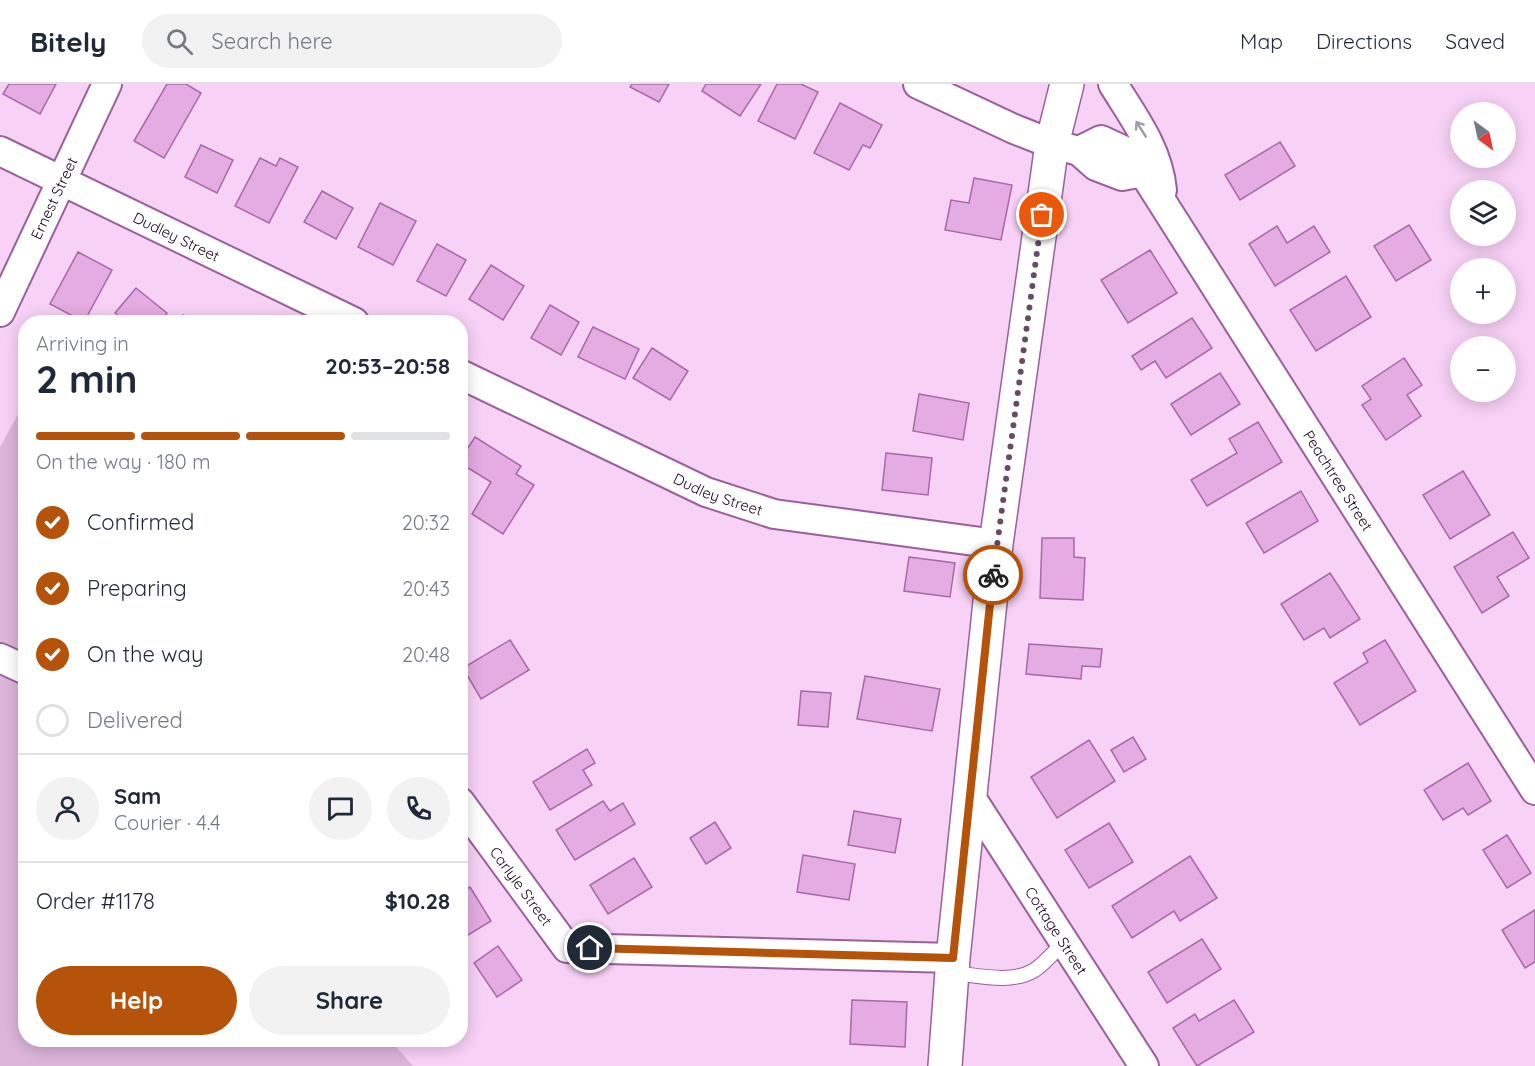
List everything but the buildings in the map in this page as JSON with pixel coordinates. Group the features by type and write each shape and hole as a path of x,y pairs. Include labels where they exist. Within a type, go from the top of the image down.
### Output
{"main road":[{"path":"945,1066 996,544 1066,148 1067,84"}],"street":[{"name":"Ernest Street","path":"0,312 107,84"},
{"path":"918,84 1066,148"},
{"path":"1113,84 1150,143 1160,173 1163,204"},
{"name":"Peachtree Street","path":"1066,148 1101,140 1127,152 1143,172 1535,790"},
{"name":"Dudley Street","path":"0,152 61,179 340,315"},
{"name":"Dudley Street","path":"468,379 706,492 774,514 996,544"},
{"path":"0,658 18,666"},
{"name":"Cottage Street","path":"970,796 1144,1066"},
{"name":"Carlyle Street","path":"468,813 567,948 953,966"}],"lane":[{"path":"953,966 1009,977 1026,974 1035,970 1065,943"}],"shaded area":[{"path":"18,415 18,1047 396,1047 413,1066 0,1066 0,447"}],"way so far":[{"path":"993,575 1042,215"}],"route":[{"path":"590,948 953,958 993,575"}]}
